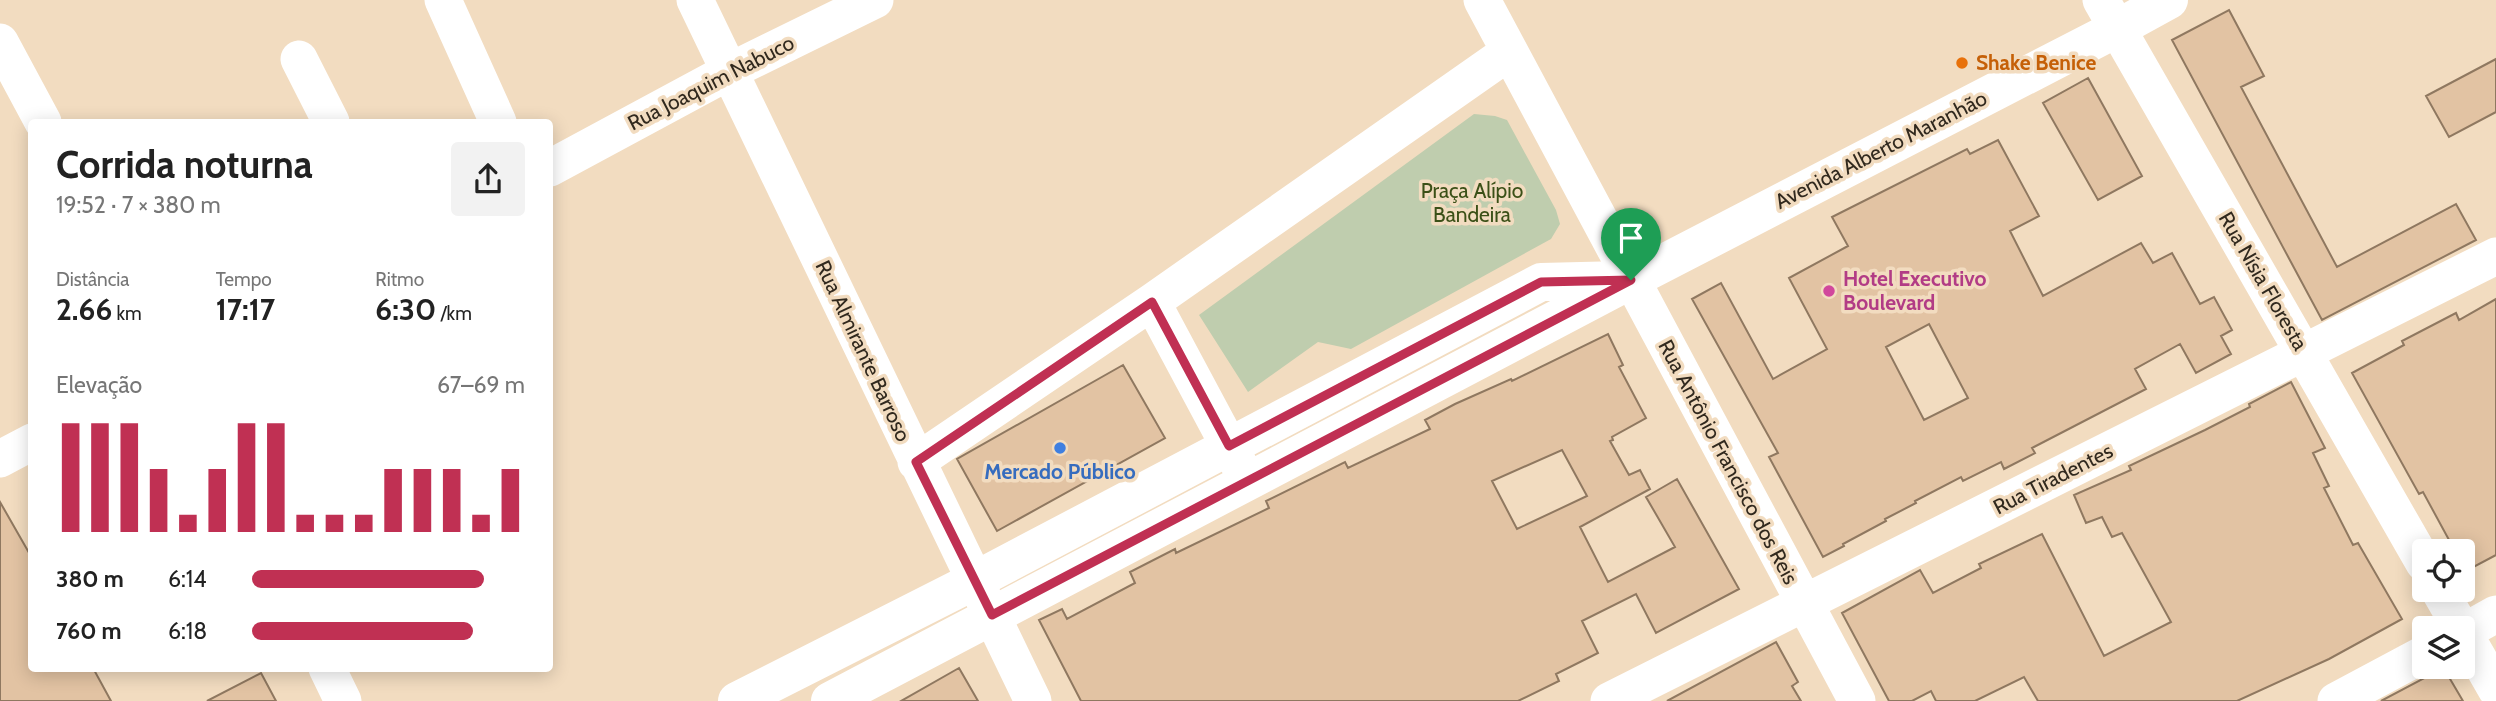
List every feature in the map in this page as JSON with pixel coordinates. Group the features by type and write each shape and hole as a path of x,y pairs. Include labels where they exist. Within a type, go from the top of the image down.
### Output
{"main road":[{"name":"Avenida Alberto Maranhão","path":"831,701 1631,280 2110,14 2169,0"},
{"name":"Avenida Alberto Maranhão","path":"737,701 974,581 1541,282 1631,280"}],"street":[{"path":"443,0 497,119"},
{"name":"Rua Almirante Barroso","path":"695,0 1033,701"},
{"name":"Rua Joaquim Nabuco","path":"553,166 730,71 874,0"},
{"name":"Rua Antônio Francisco dos Reis","path":"1482,0 1857,701"},
{"name":"Rua Nísia Floresta","path":"2110,14 2412,542"},
{"path":"0,42 41,119"},
{"path":"916,462 1152,302 1509,52"},
{"path":"299,59 329,119"},
{"name":"Rua Tiradentes","path":"1609,701 2496,256"},
{"path":"1152,302 1248,482"},
{"path":"0,459 28,444"},
{"path":"2475,624 2496,614"},
{"path":"2475,653 2496,689"},
{"path":"2336,701 2412,660"},
{"path":"329,672 343,701"}],"green space":[{"name":"Praça Alípio Bandeira","path":"1474,114 1507,120 1556,210 1560,224 1551,239 1351,349 1318,342 1248,392 1199,315"}],"building":[{"path":"2229,10 2264,76 2241,87 2337,267 2456,204 2476,240 2322,320 2172,40"},
{"path":"2496,59 2496,112 2449,137 2426,96"},
{"path":"2088,78 2142,176 2098,200 2043,103"},
{"path":"1998,140 2039,216 2010,231 2043,296 2141,243 2153,263 2172,253 2200,304 2214,297 2232,330 2221,336 2231,354 2196,373 2180,344 2135,369 2146,389 2032,448 2035,453 2004,469 2001,462 1963,481 1961,477 1915,501 1916,503 1823,557 1769,457 1778,453 1692,299 1721,283 1773,379 1827,349 1789,278 1848,246 1832,217 1967,149 1970,154","holes":["1929,324 1968,398 1924,420 1886,347"]},
{"path":"2496,299 2496,555 2475,566 2475,539 2448,539 2423,492 2419,494 2352,373 2404,345 2402,341 2456,313 2459,320"},
{"path":"1608,334 1623,365 1619,367 1646,418 1612,437 1613,440 1610,441 1629,475 1640,470 1650,489 1580,527 1608,582 1675,547 1646,497 1677,479 1739,589 1656,633 1636,594 1582,621 1598,653 1556,674 1559,681 1518,701 1081,701 1039,620 1062,609 1067,619 1135,583 1130,572 1269,508 1266,501 1345,462 1348,468 1430,429 1425,420 1455,404 1511,379 1512,381","holes":["1562,450 1587,496 1517,529 1492,481"]},
{"name":"Mercado Público","path":"1123,365 1165,438 997,531 957,459"},
{"path":"2291,382 2325,448 2313,453 2329,486 2324,488 2353,545 2358,543 2402,619 2329,659 2237,701 2038,701 2024,677 1975,701 1936,701 1931,691 1912,701 1889,701 1842,613 1920,570 1933,593 1981,568 1979,564 2042,534 2104,656 2171,622 2122,533 2112,537 2102,517 2086,523 2074,495 2131,470 2129,466 2250,407 2249,404"},
{"path":"0,502 28,551 28,672 95,672 111,701 0,701"},
{"path":"1776,642 1798,682 1792,686 1801,701 1667,701"},
{"path":"959,668 978,701 901,701"},
{"path":"261,673 276,701 207,701"},
{"path":"2423,679 2450,679 2463,701 2381,701"}],"place":[{"name":"Shake Benice","path":"1962,63"},
{"name":"Hotel Executivo Boulevard","path":"1829,291"},
{"name":"Mercado Público","path":"1060,448"}],"route":[{"path":"1631,280 992,615 916,462 1152,302 1229,446 1541,282 1631,280"}]}
